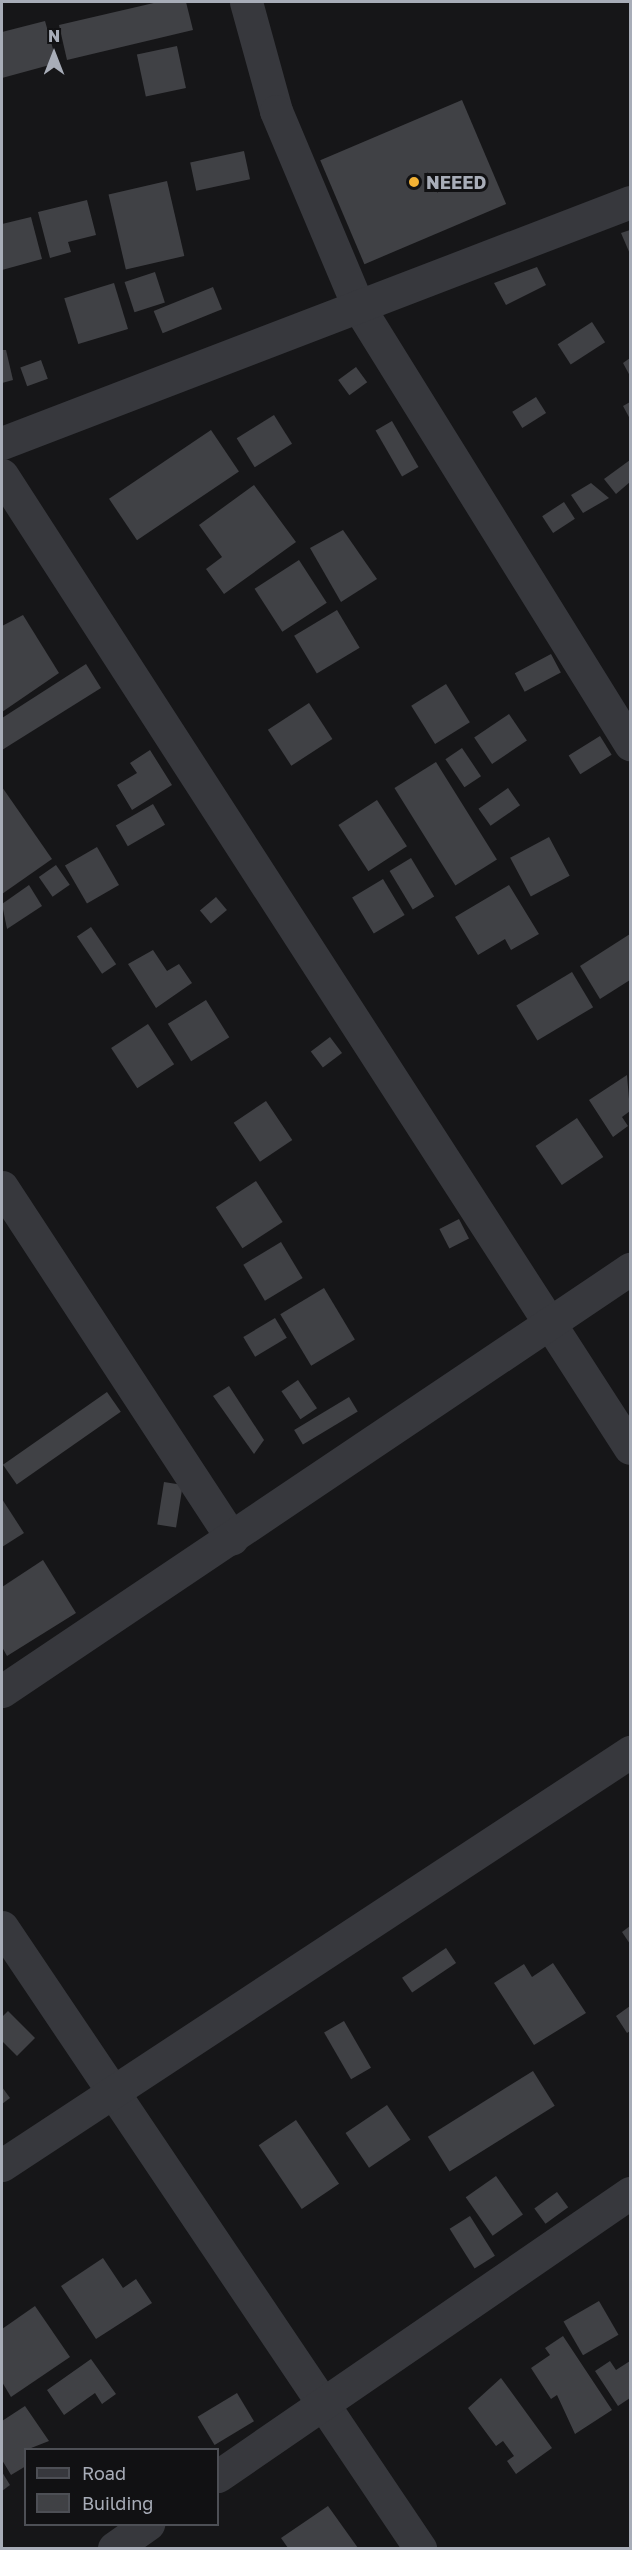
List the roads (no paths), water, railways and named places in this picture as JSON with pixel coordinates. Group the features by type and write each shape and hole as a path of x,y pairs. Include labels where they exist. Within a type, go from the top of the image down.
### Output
{"street":[{"path":"246,2 276,111 358,306 630,744"},
{"path":"2,443 630,202"},
{"path":"2,476 630,1448"},
{"path":"2,1187 232,1538"},
{"path":"2,1691 630,1269"},
{"path":"2,2165 630,1752"},
{"path":"2,1927 114,2090 420,2548"},
{"path":"219,2475 322,2402 630,2193"},
{"path":"114,2548 145,2526"}],"place":[{"name":"NEEED","path":"414,182"}]}
